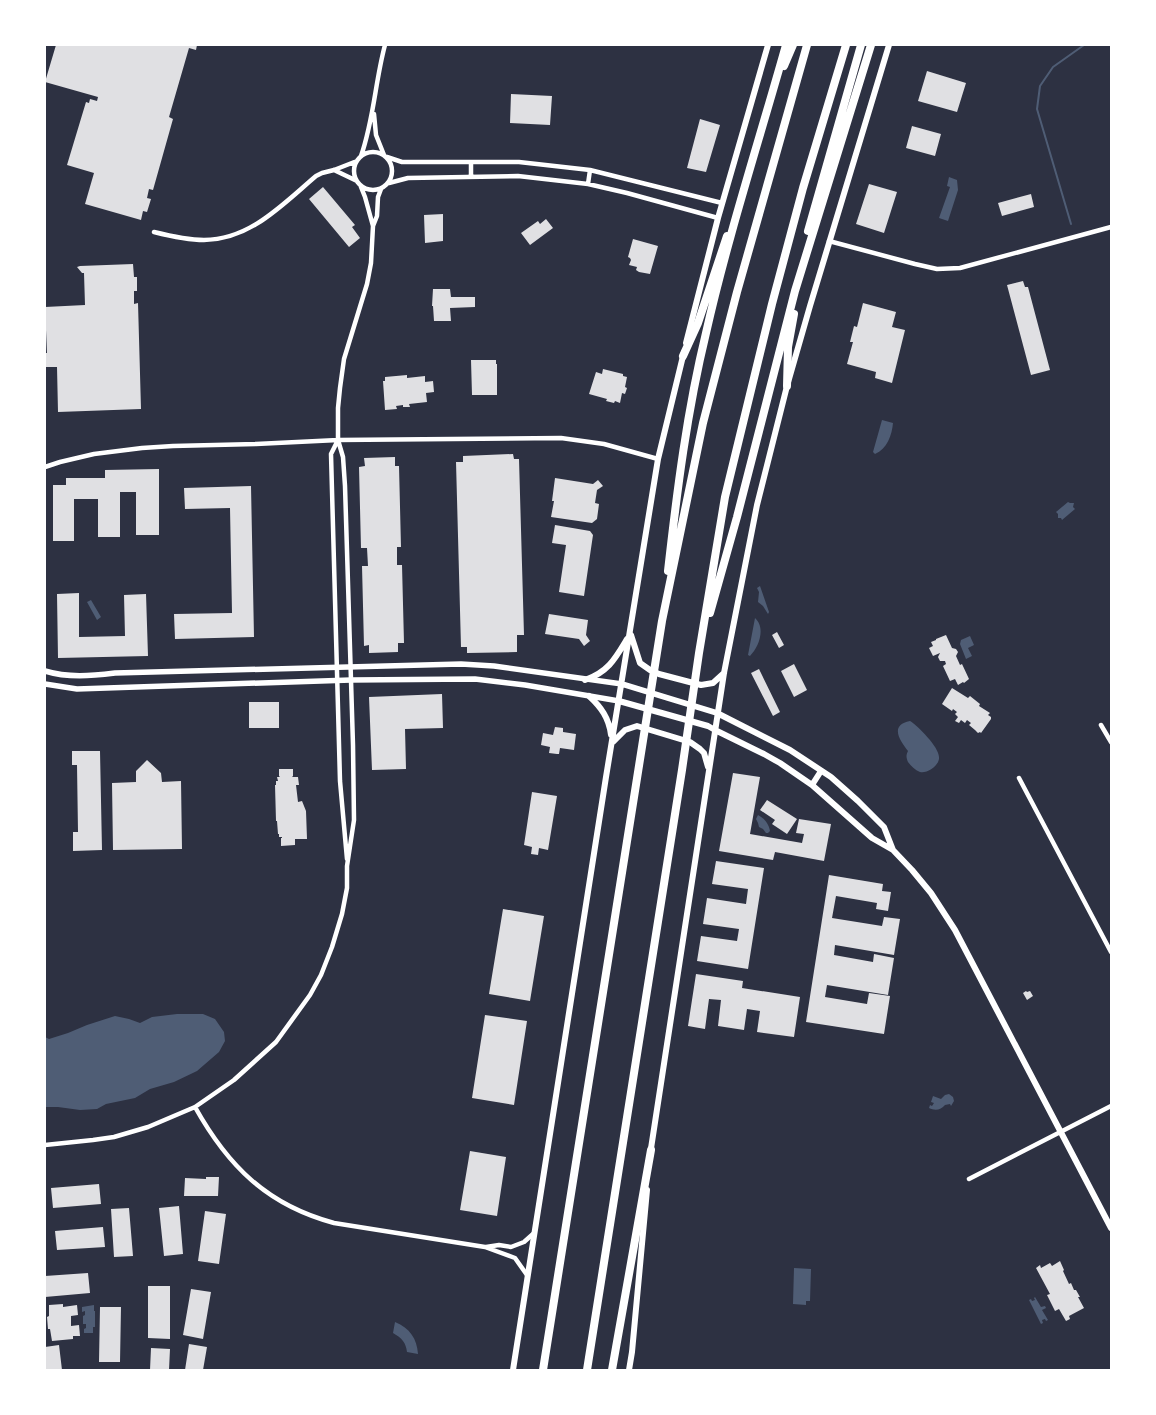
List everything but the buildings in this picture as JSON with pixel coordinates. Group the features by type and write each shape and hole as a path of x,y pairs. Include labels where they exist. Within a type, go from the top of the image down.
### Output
{"highway":[{"path":"662,621 678,482 689,412 705,334 786,45"},
{"path":"683,356 698,323 781,72 793,45"},
{"path":"543,1370 662,621 703,424 737,292 807,45"},
{"path":"587,1370 725,497 772,304 846,45"},
{"path":"787,386 788,347 809,228 860,45"},
{"path":"699,653 737,517 795,291 871,45"},
{"path":"612,1370 651,1150"}],"main road":[{"path":"512,1370 658,459 718,218 768,45"},
{"path":"629,1370 651,1150 724,673 757,506 787,386 829,241 890,45"},
{"path":"630,634 640,663 659,674 701,685 713,683 724,673"},
{"path":"585,680 606,669 615,659 630,634"},
{"path":"622,684 717,713 790,750 831,777 858,801 884,827 893,850"},
{"path":"589,696 603,710 608,719 612,743"},
{"path":"619,701 708,726 764,754 812,785 872,838 893,850 912,870 931,893 976,968 1111,1228"},
{"path":"612,743 625,730 636,726 690,742 704,754 708,769"},
{"path":"812,785 822,771"}],"street":[{"path":"361,156 373,110 385,45"},
{"path":"373,110 376,135 393,168 389,183"},
{"path":"154,232 181,238 203,240 238,234 260,223 316,176 356,161 361,156 372,152 402,162 518,162 590,170 722,203"},
{"path":"356,161 354,175 366,197 373,226"},
{"path":"471,162 471,176"},
{"path":"334,170 344,174 370,191 381,189 389,183 408,178 518,176 588,184 718,218"},
{"path":"588,184 590,170"},
{"path":"347,866 354,820 351,667 346,486 344,457 338,440 338,408 344,359 367,284 371,263 373,226 381,189"},
{"path":"829,241 937,269 960,268 1111,227"},
{"path":"45,467 94,454 142,448 338,440 561,438 604,444 658,459"},
{"path":"45,1145 114,1137 148,1127 196,1107 234,1080 276,1042 310,995 321,975 332,947 347,888 340,781 331,454 338,440"},
{"path":"45,671 60,675 83,676 115,673 476,664 622,684"},
{"path":"45,684 78,688 351,680 482,680 525,685 619,701"},
{"path":"1101,725 1111,742"},
{"path":"1019,778 1111,952"},
{"path":"969,1179 1111,1106"},
{"path":"196,1107 218,1143 243,1174 262,1189 296,1210 334,1223 485,1247 514,1258 527,1275"},
{"path":"485,1247 499,1245 510,1247 524,1242 533,1234"}],"water":[{"path":"949,177 957,180 958,190 948,221 939,218 950,187 947,186"},
{"path":"882,420 893,423 892,428 886,445 875,454 873,452"},
{"path":"1068,502 1074,503 1073,507 1075,509 1062,520 1058,518 1056,512"},
{"path":"760,586 769,612 768,614 758,602 759,592 757,588"},
{"path":"91,600 101,617 97,620 87,602"},
{"path":"755,618 761,632 756,648 750,656 748,655"},
{"path":"970,636 974,645 968,648 972,656 966,659 960,644 961,640"},
{"path":"910,721 928,737 938,753 939,760 926,772 918,771 908,762 906,756 908,751 898,734 900,726"},
{"path":"758,815 767,824 770,831 768,833 759,827 756,819"},
{"path":"177,1014 203,1014 215,1019 224,1032 225,1041 219,1052 197,1071 174,1082 150,1089 135,1098 106,1104 97,1109 80,1110 45,1107 45,1037 49,1039 115,1016 140,1023 152,1017"},
{"path":"949,1094 953,1097 954,1101 951,1106 950,1104 945,1105 938,1110 929,1108 934,1103 931,1102 933,1096 941,1099"},
{"path":"794,1268 811,1269 810,1301 806,1301 806,1305 793,1304"},
{"path":"1035,1297 1041,1307 1045,1306 1046,1308 1042,1310 1048,1320 1042,1320 1043,1323 1041,1324 1029,1300 1035,1300"},
{"path":"94,1305 95,1327 93,1327 93,1333 84,1333 86,1324 83,1324 83,1316 85,1311 82,1312 82,1307"},
{"path":"395,1322 405,1327 412,1335 418,1354 407,1352 403,1341 393,1333"}],"waterway":[{"path":"1071,224 1037,109 1040,86 1053,67 1084,45"}]}
